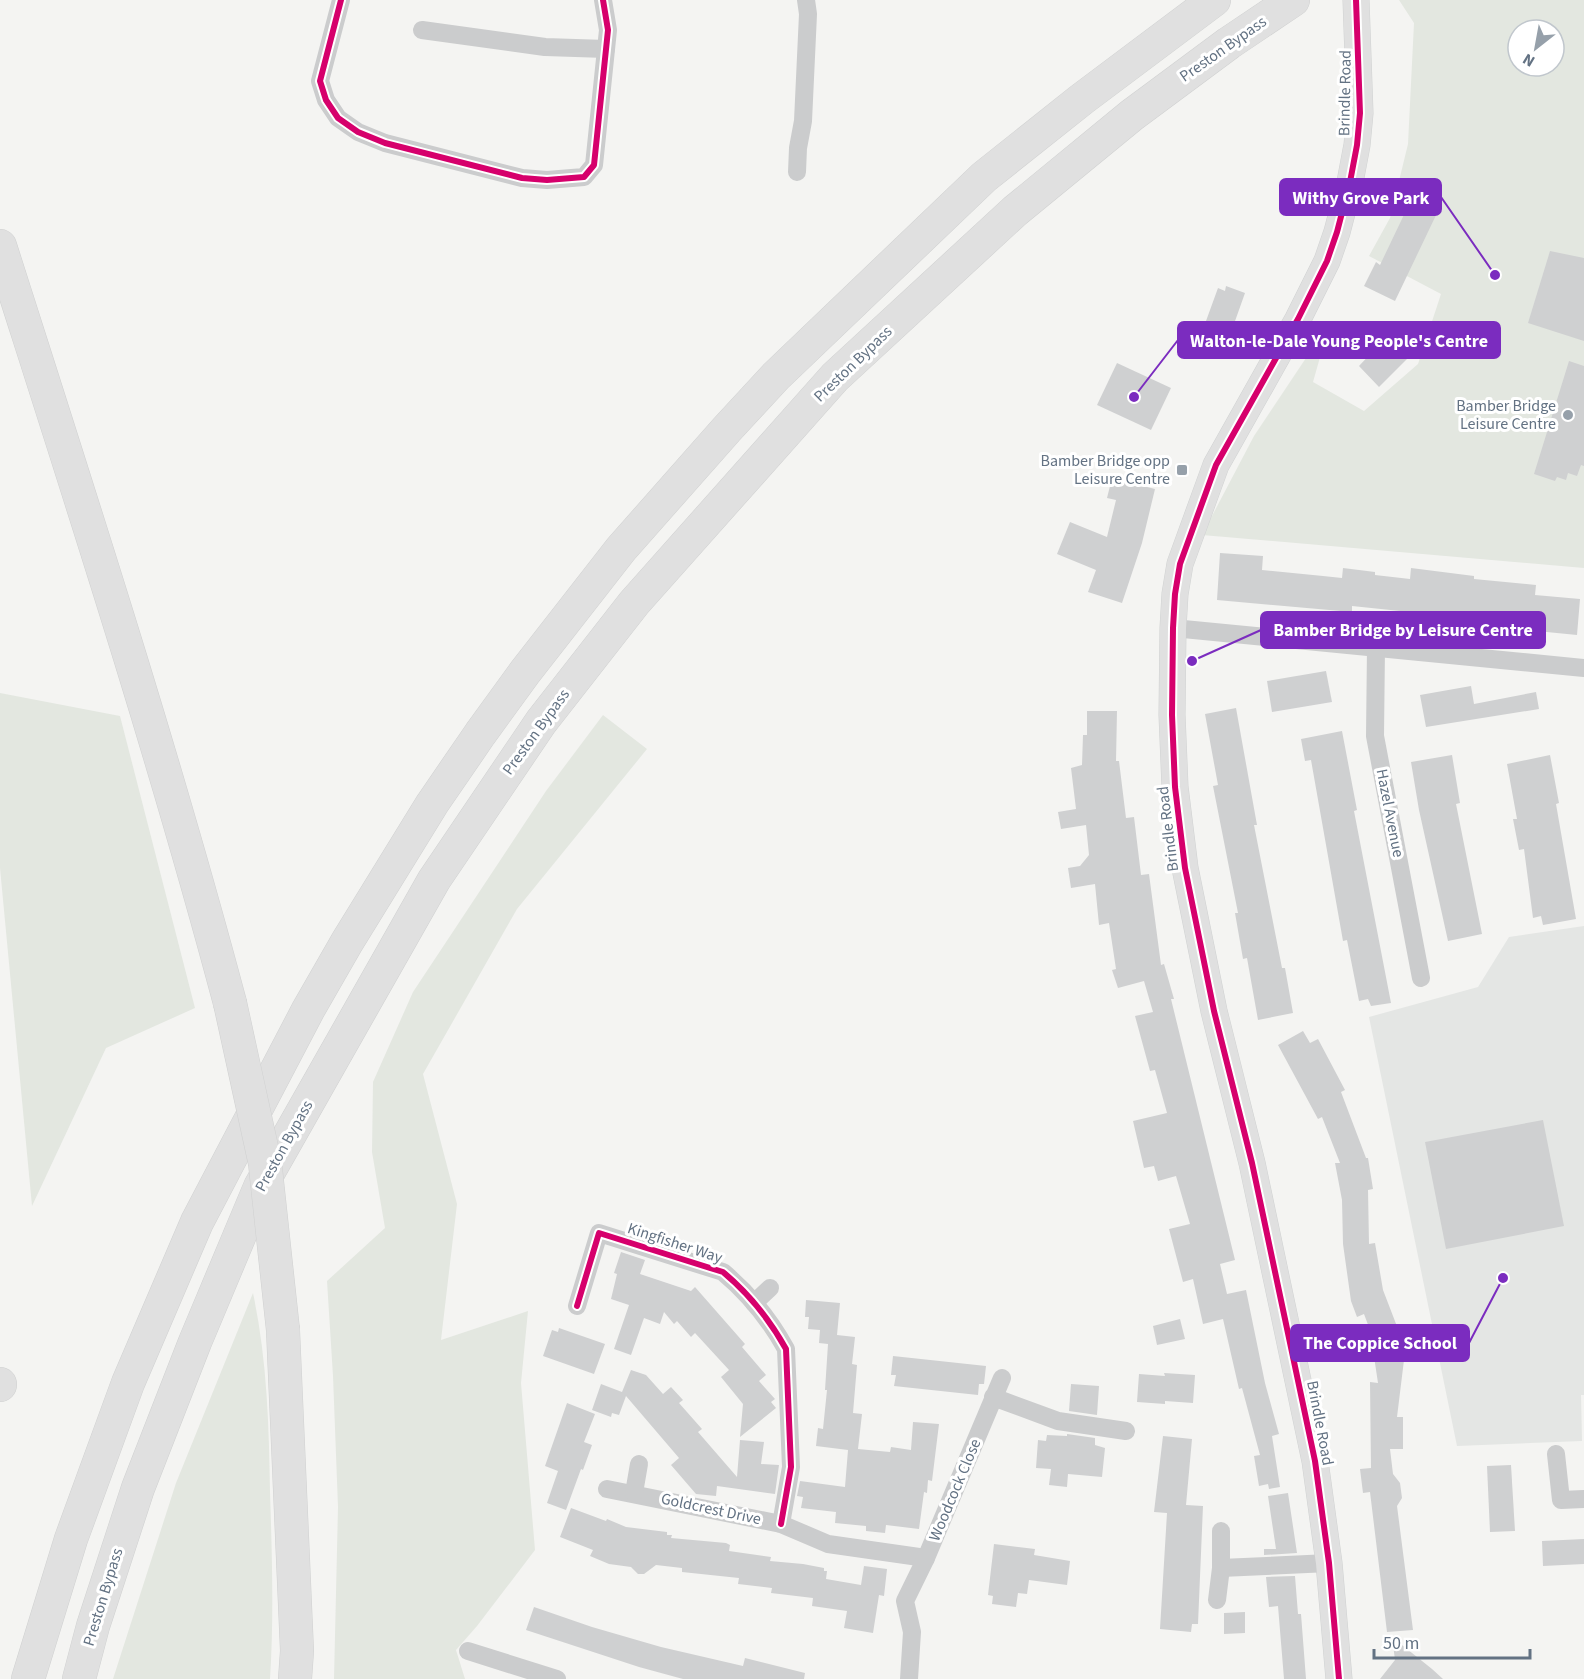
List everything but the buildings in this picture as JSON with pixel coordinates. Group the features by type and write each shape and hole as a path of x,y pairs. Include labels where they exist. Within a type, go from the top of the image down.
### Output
{"highway":[{"path":"28,1679 71,1539 128,1383 197,1222 308,1010 347,942 432,804 480,734 621,549 776,376 984,177 1214,0"},
{"name":"Preston Bypass","path":"79,1679 93,1626 138,1488 195,1342 260,1187 434,880 541,722 634,603 835,377 1015,211 1123,122 1229,43 1293,0"},
{"path":"0,246 194,867 230,1003 265,1163 284,1330 297,1651 295,1679"}],"street":[{"path":"341,0 320,81 326,100 338,118 358,132 385,143 522,178 547,180 584,177 594,165 608,30 603,0"},
{"path":"797,172 798,148 803,121 808,14 806,0"},
{"name":"Brindle Road","path":"1339,1679 1329,1563 1315,1461 1252,1163 1214,1011 1185,868 1175,787 1172,715 1173,628 1180,564 1216,465 1298,319 1327,261 1350,182 1360,112 1356,0"},
{"path":"422,30 545,47 606,49"},
{"path":"1173,628 1584,668"},
{"name":"Hazel Avenue","path":"1376,647 1375,736 1421,978"},
{"name":"Kingfisher Way","path":"577,1306 600,1233 723,1272 737,1284 777,1333 786,1349 791,1467 781,1524"},
{"path":"754,1303 770,1288"},
{"name":"Woodcock Close","path":"909,1679 912,1632 905,1601 926,1558 1002,1378"},
{"path":"993,1397 1058,1421 1126,1431"},
{"path":"1556,1454 1561,1500 1584,1499"},
{"path":"634,1493 639,1464"},
{"name":"Goldcrest Drive","path":"607,1489 781,1524 828,1545 926,1558"},
{"path":"1217,1600 1221,1568 1221,1531"},
{"path":"1221,1568 1329,1563"},
{"path":"468,1651 557,1679"}],"shaded area":[{"path":"1399,0 1584,0 1584,568 1202,535 1254,436 1330,322 1313,382 1364,411 1418,364 1441,294 1369,256 1390,218 1408,144 1414,23"},
{"path":"0,693 120,716 195,1008 106,1048 32,1206 0,868"},
{"path":"603,715 647,749 517,909 423,1074 457,1204 441,1340 528,1311 521,1383 535,1550 456,1650 465,1679 334,1679 338,1507 327,1281 385,1228 372,1152 373,1082 413,992 546,791"},
{"path":"1584,926 1584,1395 1581,1395 1582,1441 1457,1446 1369,1017 1478,987 1509,937"},
{"path":"253,1293 264,1367 268,1417 272,1586 270,1679 113,1679 176,1483"}],"cycle path":[{"path":"341,0 320,81 326,100 338,118 358,132 385,143 522,178 547,180 584,177 594,165 608,30 603,0"},
{"path":"1339,1679 1329,1563 1315,1461 1252,1163 1214,1011 1185,868 1175,787 1172,715 1173,628 1180,564 1216,465 1298,319 1327,261 1350,182 1360,113 1356,0"},
{"path":"577,1306 599,1233 723,1272 750,1298 786,1349 791,1467 781,1524"}],"place":[{"name":"Withy Grove Park","path":"1495,275"},
{"name":"Walton-le-Dale Young People's Centre","path":"1134,397"},
{"name":"Bamber Bridge Leisure Centre","path":"1568,415"},
{"name":"Bamber Bridge opp Leisure Centre","path":"1182,470"},
{"name":"Bamber Bridge by Leisure Centre","path":"1192,661"},
{"name":"The Coppice School","path":"1503,1278"}]}
